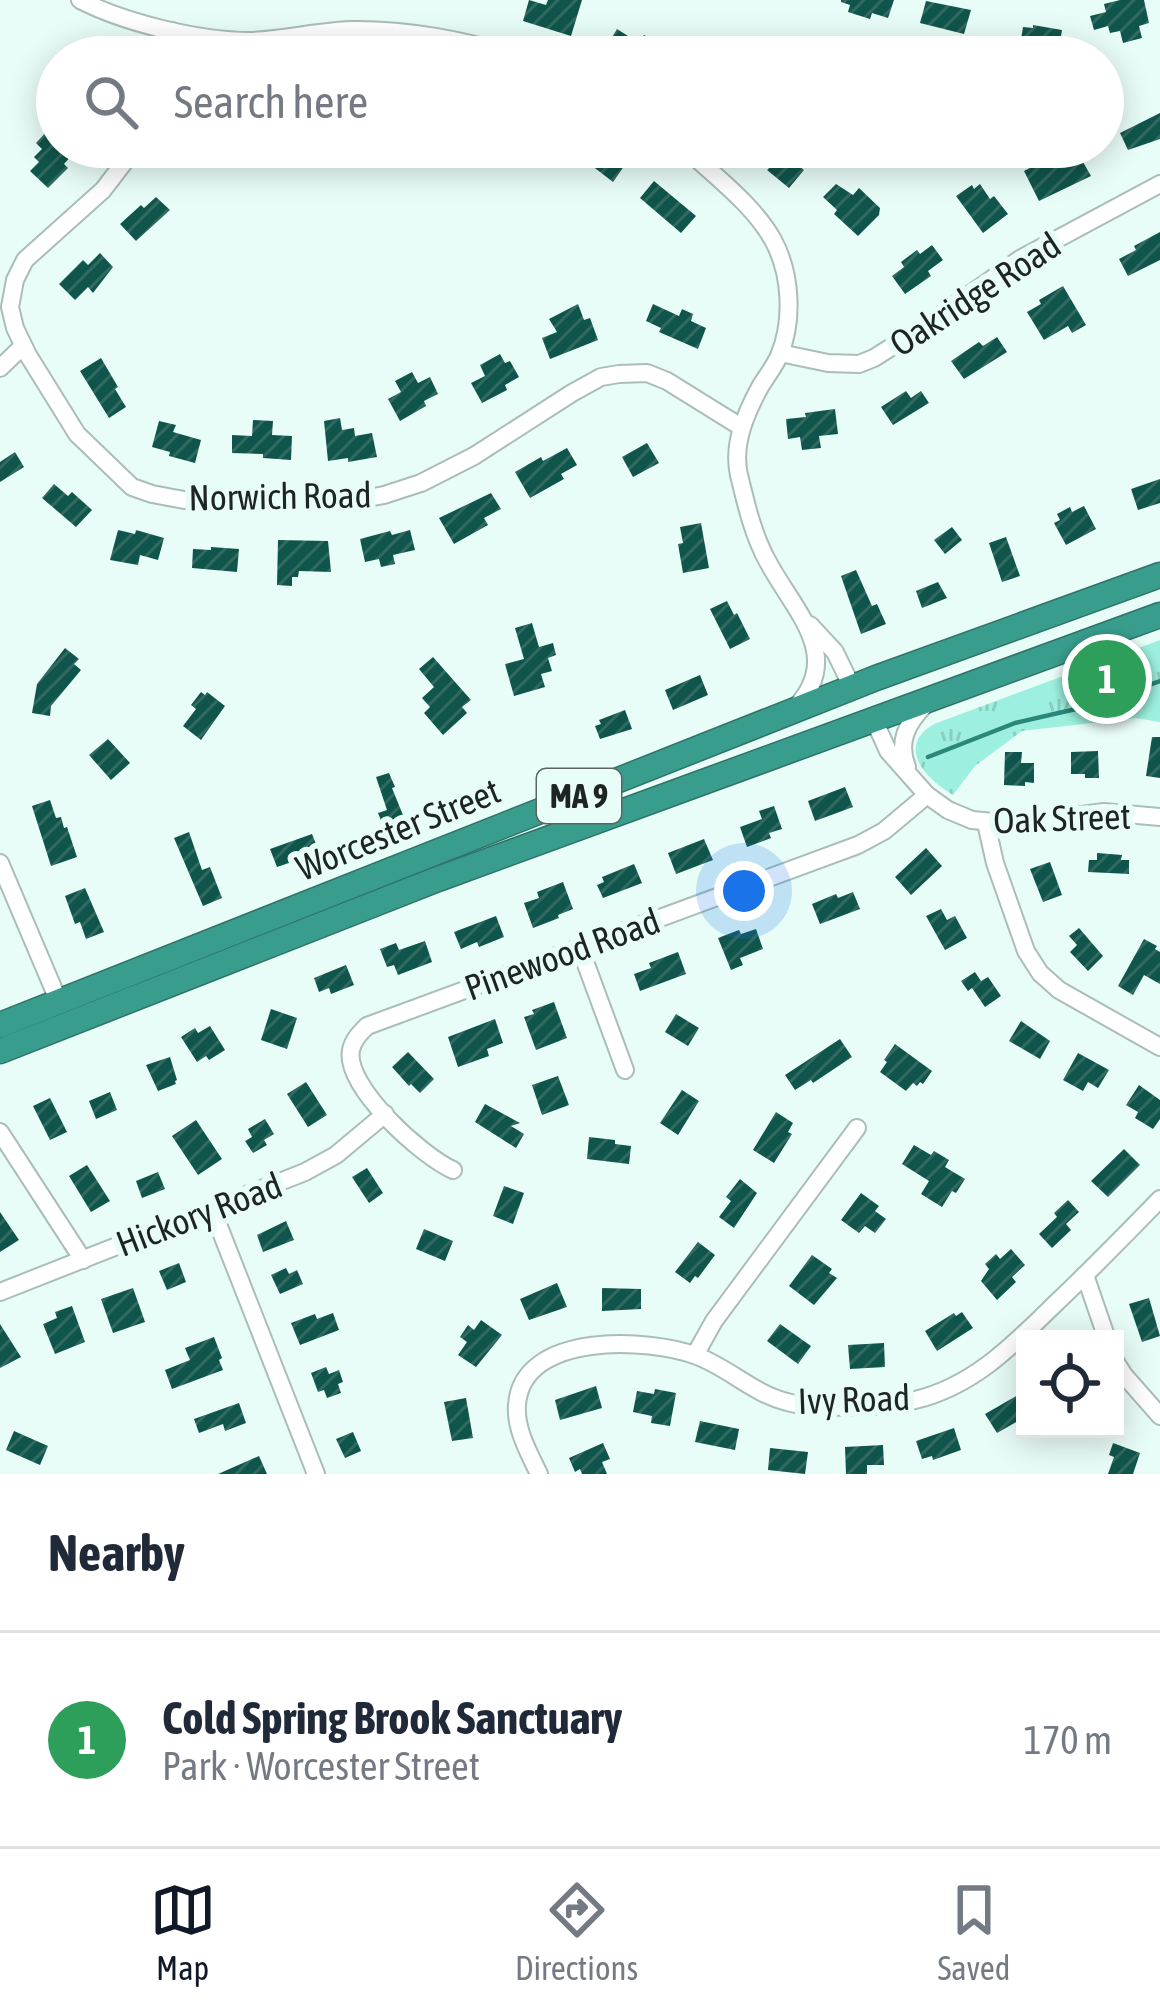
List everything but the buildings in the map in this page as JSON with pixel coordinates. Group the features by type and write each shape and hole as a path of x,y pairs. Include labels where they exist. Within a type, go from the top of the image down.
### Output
{"highway":[{"name":"Worcester Street","path":"0,1025 852,687 1160,574"},
{"name":"Worcester Street","path":"0,1052 438,879 1160,615"},
{"path":"874,720 896,683 933,656"},
{"path":"786,753 830,723 852,687"}],"street":[{"path":"80,0 196,36"},
{"path":"290,36 349,30 421,36"},
{"path":"171,36 172,32"},
{"name":"Norwich Road","path":"120,168 103,190 21,266 10,307 23,346 77,434 132,487 184,500 352,501 384,495 421,483 474,456 601,377 620,374 647,373 667,381 741,428"},
{"path":"706,168 773,240 790,307 780,353 741,428 737,466 768,563 813,643 817,671 812,687 789,713"},
{"name":"Oakridge Road","path":"780,353 828,363 859,364 874,358 1020,259 1160,184"},
{"path":"0,368 23,346"},
{"path":"801,616 836,652 852,687"},
{"path":"910,773 902,752 906,731 921,709 939,696"},
{"name":"Oak Street","path":"874,720 888,751 927,795 948,810 986,823 1015,824 1104,812 1160,817"},
{"name":"Pinewood Road","path":"454,1170 418,1149 364,1089 352,1064 352,1047 363,1030 379,1020 858,845 884,831 927,795"},
{"path":"986,823 994,863 1026,951 1040,974 1059,990 1160,1047"},
{"path":"0,863 58,1002"},
{"path":"580,948 625,1070"},
{"name":"Hickory Road","path":"0,1292 327,1162 385,1114"},
{"path":"695,1355 714,1321 857,1128"},
{"path":"0,1132 83,1260"},
{"name":"Ivy Road","path":"539,1474 517,1408 521,1388 539,1362 561,1352 601,1346 646,1347 695,1355 770,1397 791,1403 904,1402 951,1388 990,1364 1160,1199"},
{"path":"212,1209 316,1474"},
{"path":"1085,1275 1104,1330"},
{"path":"1124,1374 1160,1416"}],"green space":[{"path":"1160,640 1160,722 1136,718 1022,731 975,766 953,795 919,762 917,743 934,724"}],"waterway":[{"path":"928,757 1015,723 1089,706 1160,681"}],"place":[{"name":"Cold Spring Brook Sanctuary","path":"1107,679"}]}
